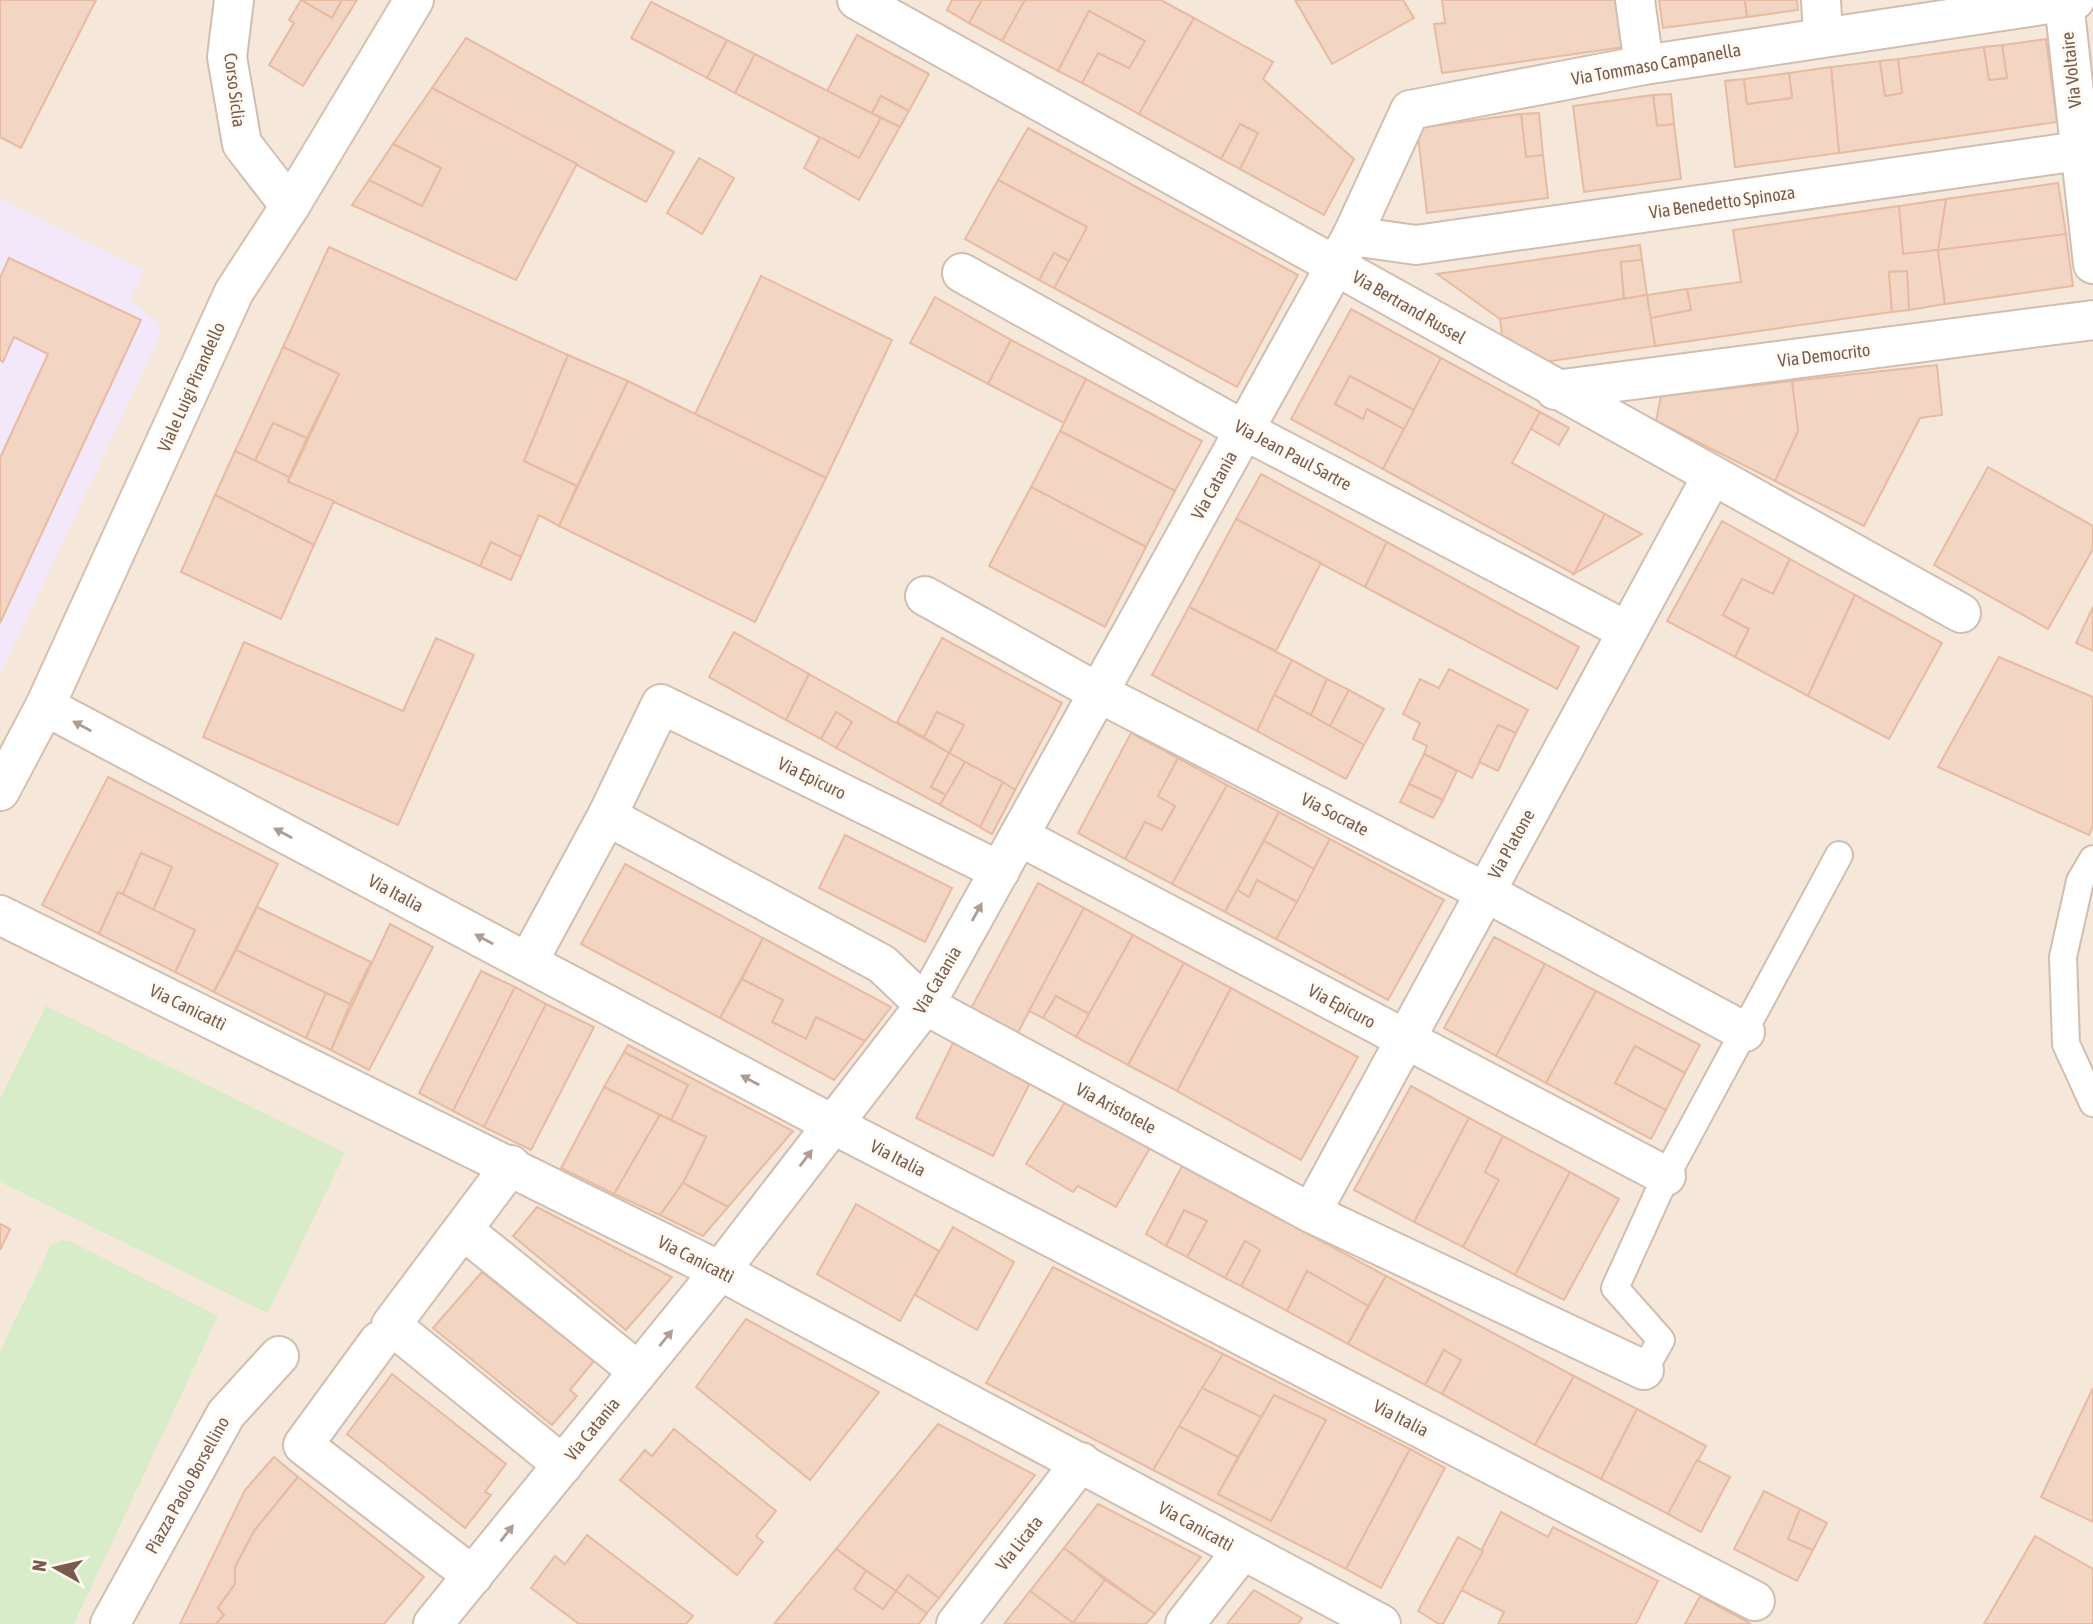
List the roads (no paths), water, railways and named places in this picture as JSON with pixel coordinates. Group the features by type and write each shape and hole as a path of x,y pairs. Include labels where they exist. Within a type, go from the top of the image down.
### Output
{"street":[{"name":"Corso Siclia","path":"234,0 227,57 242,144 290,206"},
{"name":"Viale Luigi Pirandello","path":"0,791 45,706 234,292 290,206 414,0"},
{"name":"Via Bertrand Russel","path":"857,0 1344,250 1555,390 1961,614"},
{"path":"1635,0 1644,65"},
{"name":"Via Tommaso Campanella","path":"1344,250 1410,110 1644,65 1822,18 2069,1"},
{"name":"Via Voltaire","path":"2069,1 2086,150 2093,264"},
{"name":"Via Benedetto Spinoza","path":"1344,250 1416,245 2086,150"},
{"name":"Via Catania","path":"433,1624 720,1271 925,1005 1344,250"},
{"name":"Via Jean Paul Sartre","path":"961,273 1244,430 1628,631"},
{"name":"Via Democrito","path":"1555,390 2093,320"},
{"name":"Via Platone","path":"1311,1213 1712,476"},
{"name":"Via Socrate","path":"925,596 1099,693 1485,892 1745,1032"},
{"name":"Via Epicuro","path":"607,817 661,704 1000,871"},
{"name":"Via Italia","path":"45,706 832,1124 1755,1601"},
{"path":"528,962 607,817"},
{"name":"Via Aristotele","path":"607,817 882,964 925,1005 1311,1213 1644,1370"},
{"name":"Via Epicuro","path":"1019,836 1666,1176"},
{"name":"Via Canicattì","path":"0,915 720,1271 1381,1624"},
{"path":"510,1165 391,1325 563,1465"},
{"path":"463,1230 638,1371"},
{"path":"379,1341 303,1445 474,1576"},
{"name":"Piazza Paolo Borsellino","path":"110,1624 226,1414 279,1356"},
{"name":"Via Licata","path":"956,1624 1081,1462"},
{"path":"1185,1624 1242,1551"}],"lane":[{"path":"1644,1370 1661,1340 1615,1288 1666,1176 1839,856"},
{"path":"2093,859 2080,881 2063,957 2066,1044 2093,1103"}]}
